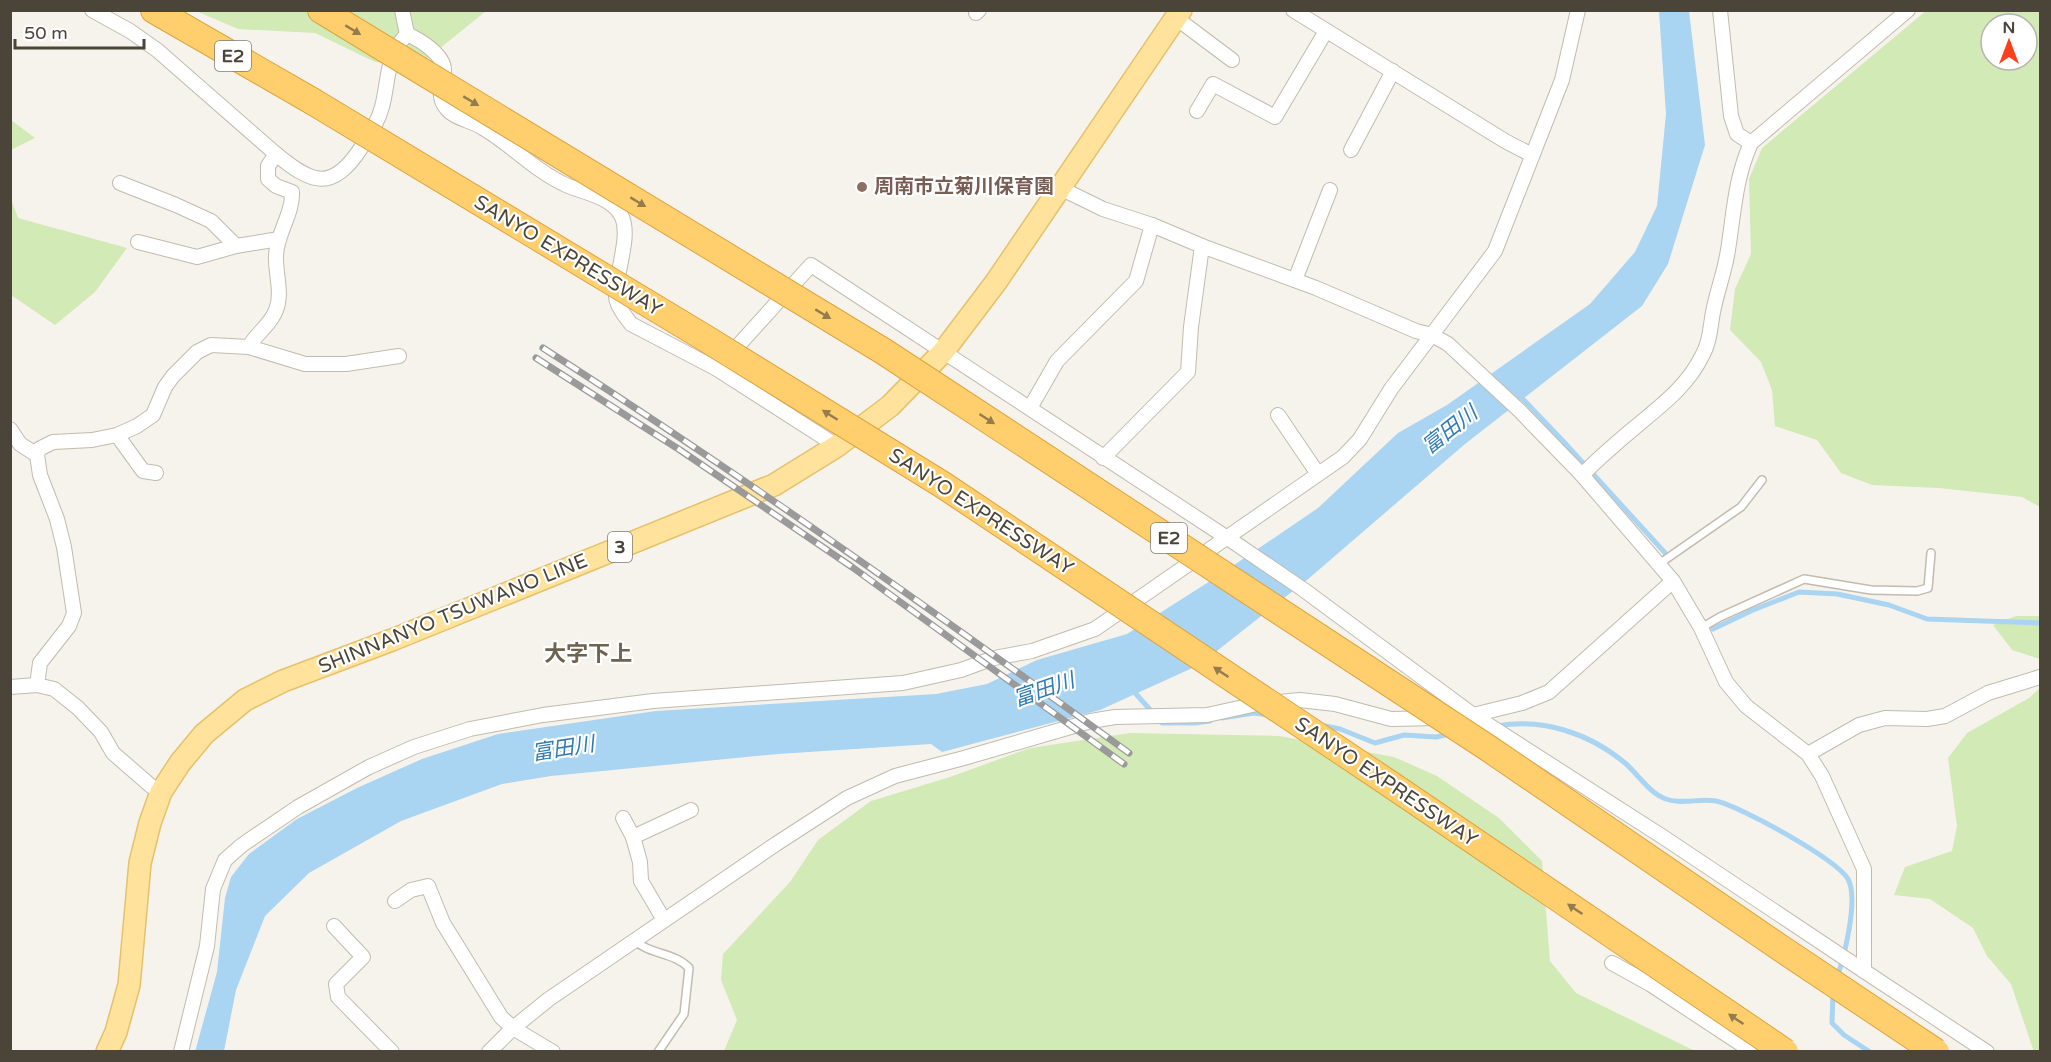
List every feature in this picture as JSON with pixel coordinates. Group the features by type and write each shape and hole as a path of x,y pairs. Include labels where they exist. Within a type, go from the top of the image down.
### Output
{"highway":[{"name":"SANYO EXPRESSWAY","path":"154,10 312,101 715,344 943,485 1785,1052"},
{"name":"E2","path":"321,10 893,357 1488,748 1936,1052"}],"main road":[{"name":"SHINNANYO TSUWANO LINE","path":"107,1052 116,1032 129,985 140,862 161,792 180,763 204,734 245,700 283,681 774,485 837,446 890,406 943,352 996,282 1178,14"}],"street":[{"path":"92,10 130,31 157,50 296,171 316,179 334,178 350,165 372,133 382,108 396,49 407,34 402,10"},
{"path":"1293,10 1505,141 1532,155"},
{"path":"181,1052 207,946 213,889 225,860 242,845 298,807 369,767 414,747 470,729 543,715 653,701 903,683 961,670 994,658 1032,651 1095,629 1177,573 1231,540 1343,457 1360,439 1391,389 1495,251 1562,80 1578,10"},
{"path":"1720,10 1731,116 1737,134 1750,143"},
{"path":"1582,475 1605,452 1670,398 1684,384 1702,358 1709,340 1713,312 1728,252 1735,192 1741,164 1750,143 1908,10"},
{"path":"1178,14 1232,60"},
{"path":"1197,111 1212,84 1275,117 1326,31"},
{"path":"407,34 416,38 442,59 444,69 440,85 441,99 448,111 483,128 540,170 564,184 604,199 620,213 624,225 616,297 622,312 631,324 717,369 837,446"},
{"path":"1351,150 1393,71"},
{"path":"249,347 276,311 279,297 276,254 292,200 292,192 276,186 268,178 267,166 276,154"},
{"path":"120,183 211,221 236,246"},
{"path":"1060,188 1103,209 1152,225 1294,280 1416,331 1432,335 1448,344 1520,411 1582,475 1673,581 1701,628 1726,682 1746,706 1808,754 1822,776 1864,869 1864,971"},
{"path":"1294,280 1330,190"},
{"path":"1030,408 1057,361 1136,280 1152,225"},
{"path":"138,242 197,257 236,246 279,239"},
{"path":"1103,458 1188,372 1191,327 1202,246"},
{"path":"717,369 811,265 1231,540 1304,590 1473,715 1663,837 1986,1052"},
{"path":"37,685 40,663 69,626 74,613 64,547 57,519 40,475 37,455 39,449 53,442 92,440 117,435 137,426 153,415 165,387 173,376 197,352 211,345 249,347 305,364 346,364 399,356"},
{"path":"1278,415 1318,474"},
{"path":"10,429 21,444 37,455"},
{"path":"117,435 143,471 156,472"},
{"path":"489,1052 513,1028 549,999 634,940 847,798 895,776 1115,717 1207,715 1257,705 1300,700 1335,704 1391,719 1421,720 1473,715 1522,703 1549,692 1673,581"},
{"path":"1808,754 1859,725 1885,718 1927,719 1945,716 1988,693 2040,676"},
{"path":"10,687 37,685 54,689 78,708 101,732 113,753 161,792"},
{"path":"633,837 691,810"},
{"path":"623,818 633,837 640,862 641,881 664,920"},
{"path":"395,901 411,890 428,886 442,923 501,1017 513,1028 553,1052"},
{"path":"334,926 363,957 336,984 338,997 392,1052"},
{"path":"1612,963 1650,984 1753,1052"}],"lane":[{"path":"1659,564 1742,507 1762,480"},
{"path":"1701,628 1804,579 1871,590 1917,591 1928,588 1931,553"},
{"path":"634,940 640,946 682,960 689,968 684,1014 658,1052"}],"green space":[{"path":"1927,10 2040,11 2040,507 2022,497 1939,488 1872,485 1841,473 1817,440 1775,426 1772,390 1761,362 1730,330 1735,289 1751,254 1749,179 1762,148"},
{"path":"196,11 486,11 418,66 375,62 315,33 238,29"},
{"path":"11,120 35,138 11,150"},
{"path":"11,199 18,218 127,248 95,292 55,325 11,295"},
{"path":"2016,616 2040,616 2040,659 2012,650 1993,625"},
{"path":"2040,688 2040,1051 2034,1052 2011,984 1987,956 1973,928 1930,899 1894,895 1905,867 1952,851 1957,826 1948,758 1967,733 2029,698"},
{"path":"1130,733 1279,736 1394,757 1437,776 1499,818 1542,861 1550,961 1576,993 1695,1051 724,1051 737,1020 721,980 723,954 790,882 818,840 871,801 950,777 1030,748"}],"water":[{"name":"富田川","path":"1659,11 1689,11 1705,145 1668,264 1642,306 1465,444 1307,580 1199,665 1100,710 942,752 931,744 778,754 551,776 502,784 401,821 309,873 265,916 236,990 224,1051 195,1052 217,972 225,898 231,877 249,854 297,819 357,788 422,759 498,734 656,711 936,694 987,684 1037,660 1127,634 1318,508 1398,433 1447,405 1590,304 1635,252 1657,206 1666,114"}],"waterway":[{"path":"1519,395 1667,555"},
{"path":"1713,629 1799,592 1837,594 1889,605 1927,619 2040,623"},
{"path":"1135,689 1136,694 1162,723 1210,721"},
{"path":"1222,718 1254,713 1269,715"},
{"path":"1497,726 1514,724 1548,726 1581,736 1611,752 1660,796 1672,801 1710,800 1728,805 1786,834 1826,859 1848,879 1851,888 1849,928 1837,978"},
{"path":"1320,725 1340,729 1375,743 1404,735 1436,737 1450,734"},
{"path":"1833,992 1832,1023 1844,1035 1870,1052"}],"railway":[{"path":"543,348 618,396 839,546 1129,753"},
{"path":"536,358 680,450 852,567 1124,764"}],"place":[{"name":"周南市立菊川保育園","path":"862,187"}],"district":[{"name":"大字下上","path":"588,654"}]}
